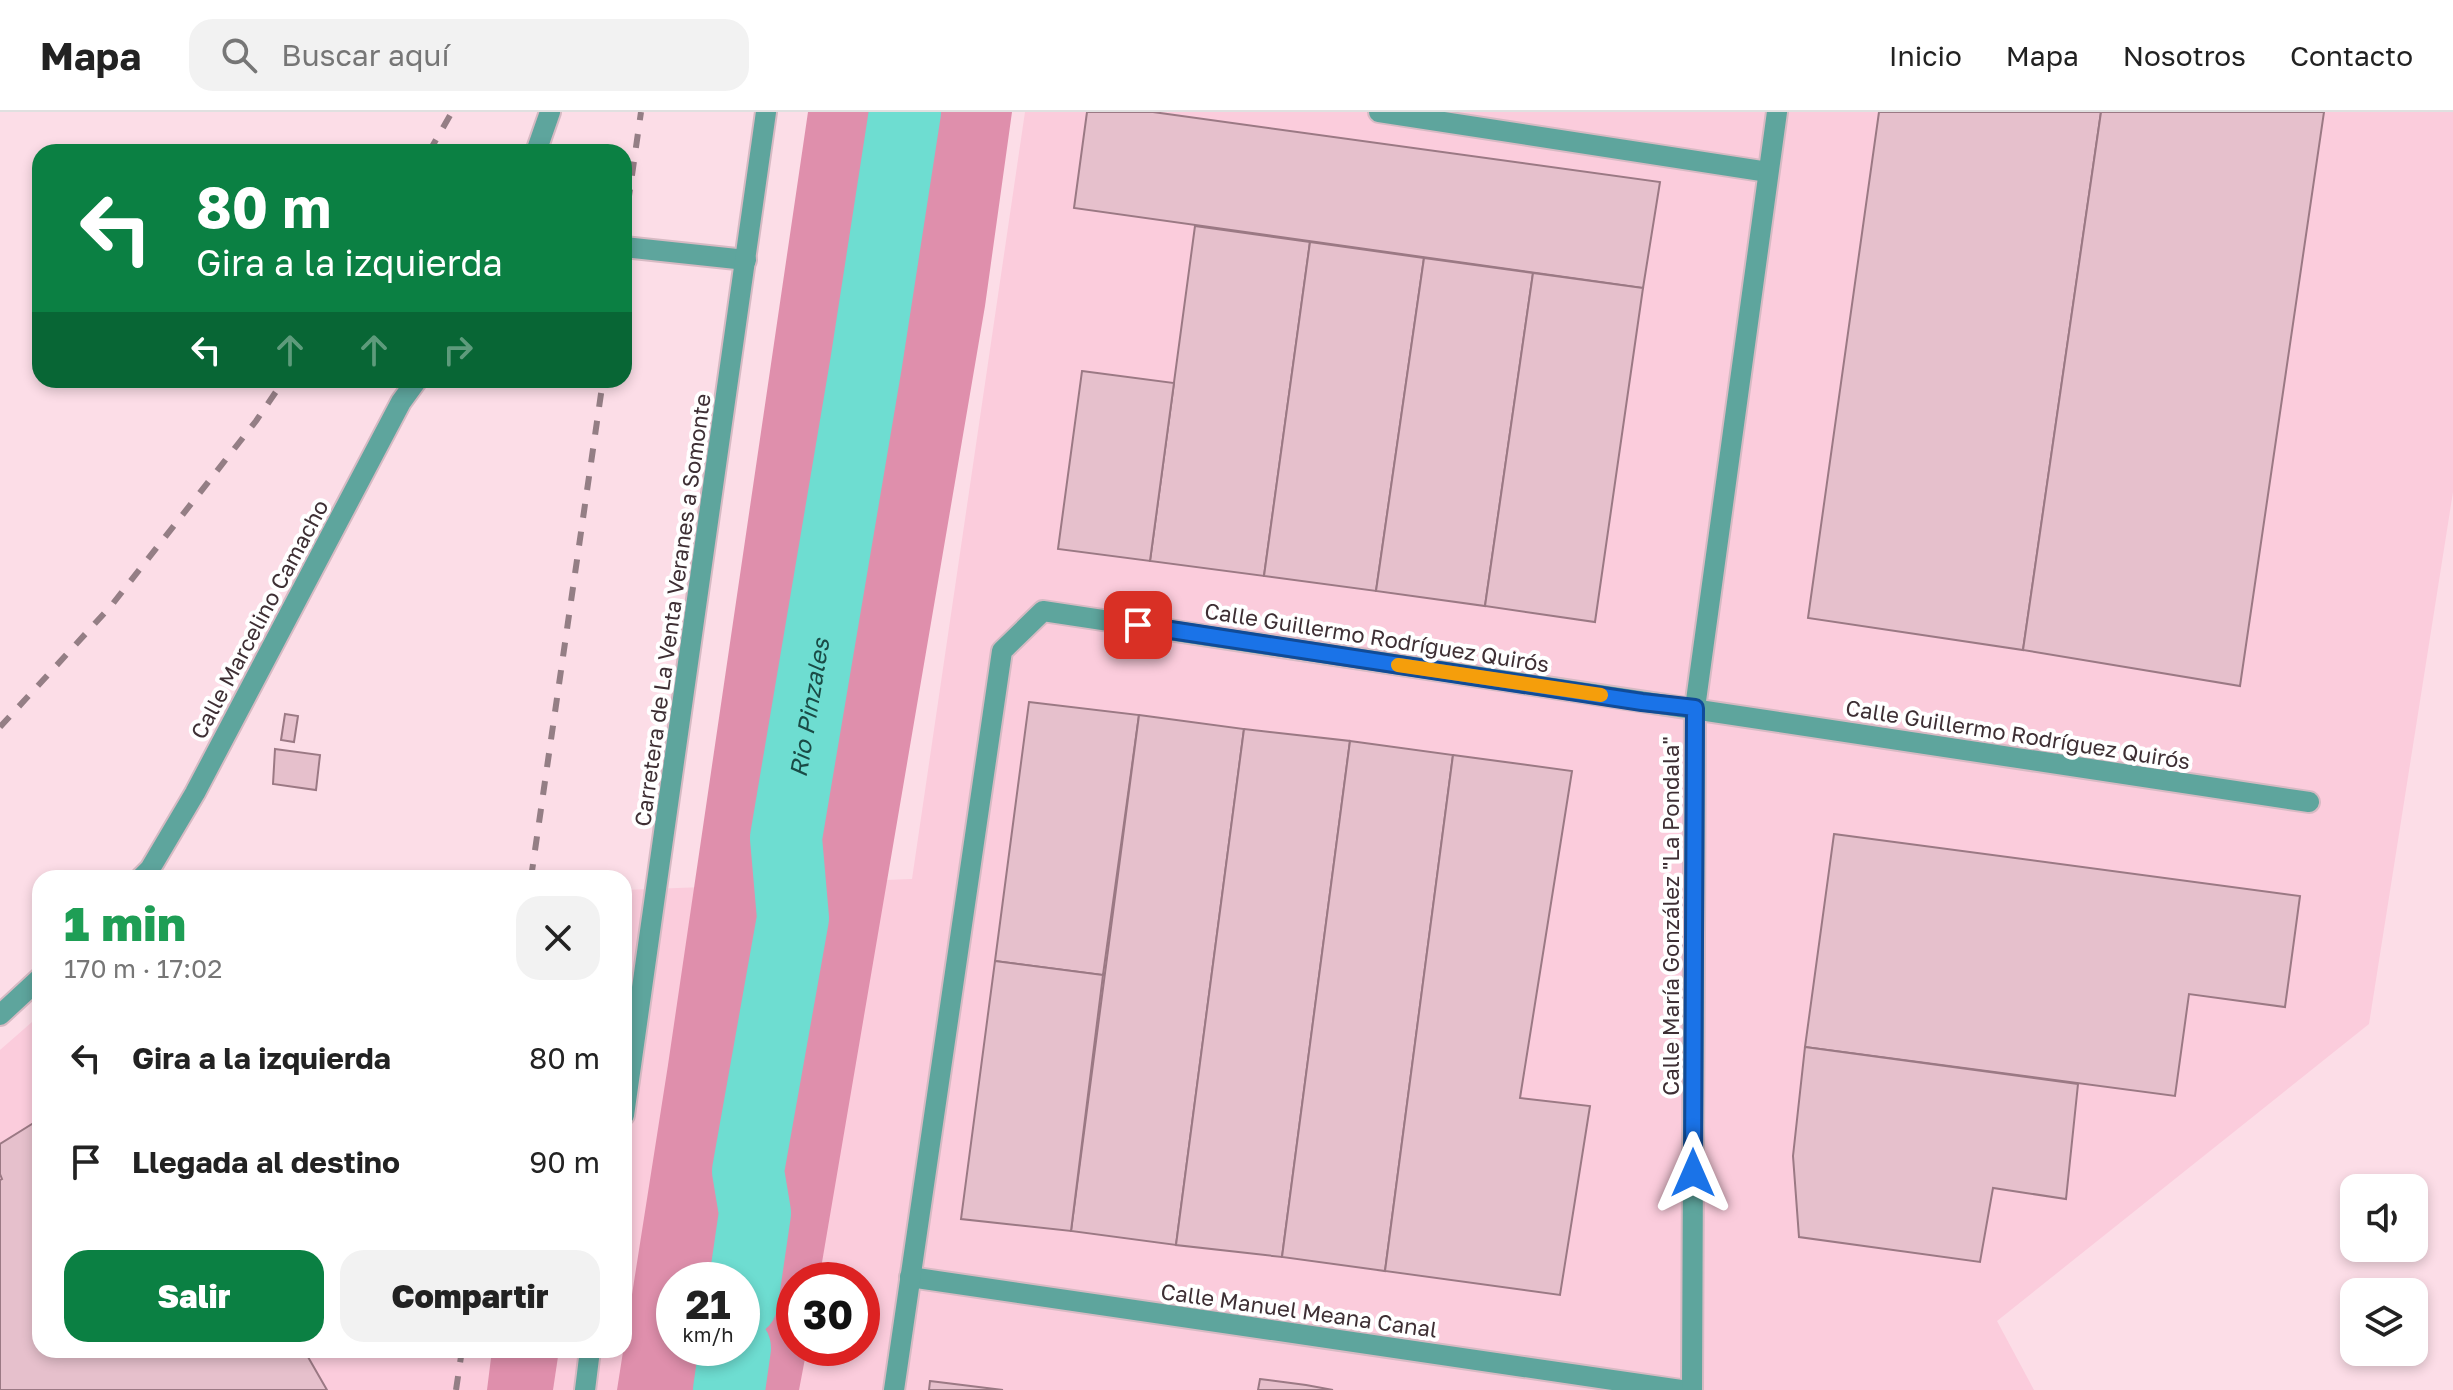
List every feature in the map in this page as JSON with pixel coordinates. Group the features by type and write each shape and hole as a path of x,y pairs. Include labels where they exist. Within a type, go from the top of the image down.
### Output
{"street":[{"path":"539,144 550,112"},
{"name":"Carretera de La Venta Veranes a Somonte","path":"632,1059 766,112"},
{"path":"1379,112 1768,172"},
{"name":"Calle María González \"La Pondala\"","path":"1692,1390 1695,708 1777,112"},
{"path":"632,248 746,260"},
{"name":"Calle Marcelino Camacho","path":"149,870 195,793 411,388"},
{"name":"Calle Guillermo Rodríguez Quirós","path":"894,1390 1002,651 1043,611 2309,802"},
{"path":"0,1015 32,985"},
{"name":"Calle Manuel Meana Canal","path":"910,1277 1681,1390"},
{"path":"585,1390 589,1358"}],"shaded area":[{"path":"808,112 1012,112 985,306 822,1262 776,1262 776,1366 804,1366 799,1390 617,1390 622,1358 632,1358 632,1294"},
{"path":"1025,112 2453,112 2453,492 2369,1024 1997,1321 2034,1390 0,1390 0,1050 32,1022 32,1358 632,1358 632,890 912,879"},
{"path":"491,1358 558,1358 553,1390 487,1390"}],"building":[{"path":"1087,112 1153,112 1660,182 1643,288 1074,208"},
{"path":"1879,112 2101,112 2023,650 1808,618"},
{"path":"2101,112 2324,112 2240,686 2023,650"},
{"path":"1195,226 1310,242 1264,576 1150,561"},
{"path":"1310,242 1424,258 1376,591 1264,576"},
{"path":"1424,258 1533,273 1485,606 1376,591"},
{"path":"1533,273 1643,288 1595,622 1485,606"},
{"path":"1082,371 1174,383 1150,561 1058,549"},
{"path":"1029,702 1139,715 1103,975 995,961"},
{"path":"285,714 298,716 294,742 281,740"},
{"path":"1139,715 1244,729 1176,1245 1071,1231"},
{"path":"1244,729 1350,741 1282,1257 1176,1245"},
{"path":"1350,741 1453,755 1385,1271 1282,1257"},
{"path":"275,749 320,755 316,790 273,784"},
{"path":"1453,755 1572,771 1520,1098 1590,1106 1560,1295 1385,1271"},
{"path":"1834,834 2300,896 2285,1007 2189,994 2175,1096 1805,1047"},
{"path":"995,961 1103,975 1071,1231 961,1219"},
{"path":"1805,1047 2078,1084 2066,1199 1993,1188 1980,1262 1799,1237 1793,1156"},
{"path":"32,1124 32,1358 309,1358 327,1390 0,1390 0,1144"},
{"path":"1260,1379 1306,1385 1333,1390 1258,1390"},
{"path":"930,1381 1003,1390 929,1390"}],"waterway":[{"name":"Rio Pinzales","path":"748,1262 755,1213 748,1171 793,918 786,838 905,112"},
{"name":"Rio Pinzales","path":"729,1390 732,1366"}],"railway":[{"path":"434,144 452,112"},
{"path":"632,175 641,112"},
{"path":"0,727 111,606 279,388"},
{"path":"532,870 602,388"},
{"path":"456,1390 461,1358"}],"slow traffic":[{"path":"1398,665 1601,695"}],"route":[{"path":"1138,625 1695,708 1693,1173"}]}
